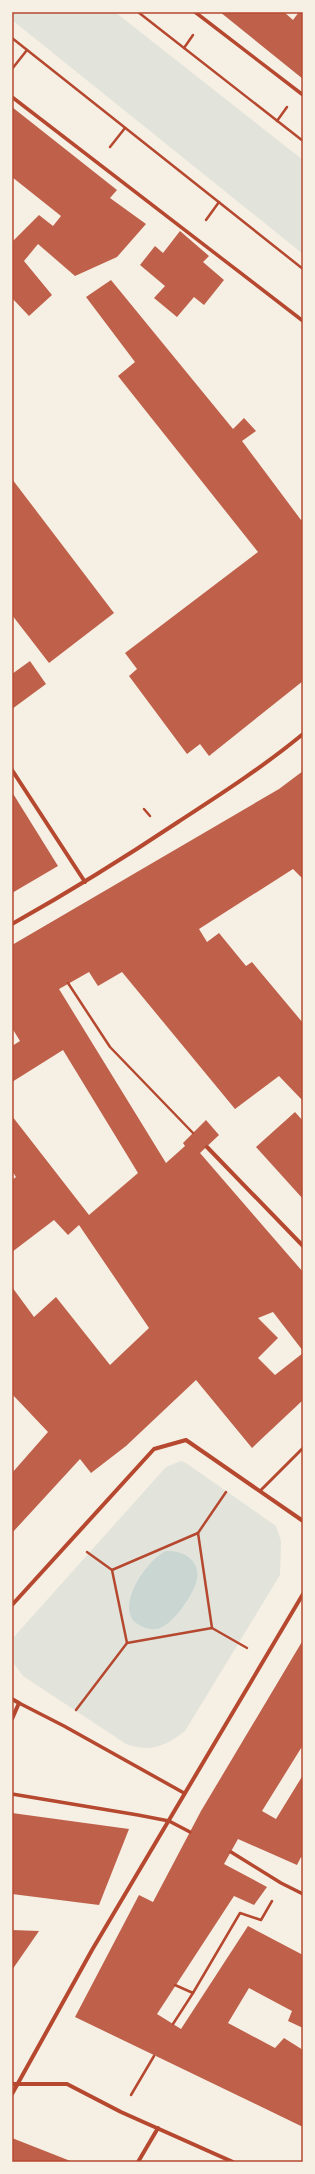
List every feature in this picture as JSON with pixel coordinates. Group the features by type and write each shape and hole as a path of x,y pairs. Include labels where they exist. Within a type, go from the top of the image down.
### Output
{"street":[{"path":"195,12 303,95"},
{"path":"12,97 303,321"},
{"path":"12,924 85,882 264,766 303,734"},
{"path":"12,770 85,882"},
{"path":"207,1147 303,1246"},
{"path":"12,1605 154,1449 186,1440 303,1520"},
{"path":"12,2094 92,1950 303,1594"},
{"path":"12,1699 64,1726 184,1793"},
{"path":"12,1719 19,1703"},
{"path":"12,1794 169,1821 190,1832"},
{"path":"231,1852 281,1883 303,1894"},
{"path":"12,2084 67,2084 121,2112 233,2162"},
{"path":"138,2162 158,2128"}],"lane":[{"path":"260,1491 303,1448"}],"path":[{"path":"138,12 303,141"},
{"path":"184,48 195,32"},
{"path":"12,38 303,269"},
{"path":"12,69 27,50"},
{"path":"277,121 289,105"},
{"path":"106,152 125,128"},
{"path":"205,222 219,202"},
{"path":"68,983 110,1047 193,1133"},
{"path":"112,1570 198,1533 227,1491"},
{"path":"198,1533 212,1628"},
{"path":"71,1539 112,1570 126,1643"},
{"path":"64,1726 126,1643 212,1628 265,1658"},
{"path":"173,2024 240,1913 261,1920 281,1883"},
{"path":"175,1985 193,1993"},
{"path":"121,2112 154,2056"}],"shaded area":[{"path":"12,12 115,12 303,160 303,254 12,20"},
{"path":"181,1461 276,1526 281,1541 280,1575 185,1731 164,1744 150,1748 135,1747 126,1744 23,1676 12,1661 12,1639 166,1467"},
{"path":"166,1551 178,1552 189,1558 196,1566 197,1579 192,1593 175,1616 162,1627 148,1629 136,1623 131,1615 129,1605 136,1583 151,1563"}],"building":[{"path":"220,12 284,12 293,20 299,12 303,12 303,79"},
{"path":"12,107 117,190 110,198 146,224 117,257 75,276 38,244 24,261 52,295 29,316 12,298 12,242 39,215 53,226 61,216 12,177"},
{"path":"180,231 209,256 203,262 224,280 204,305 194,297 177,317 154,298 165,286 140,265 155,246 163,253"},
{"path":"111,280 233,429 244,418 256,431 242,441 301,520 303,519 303,681 209,756 200,744 187,754 129,676 137,669 125,653 258,552 118,376 135,362 86,297"},
{"path":"12,479 114,613 49,663 12,615"},
{"path":"30,661 46,684 12,709 12,674"},
{"path":"303,771 303,879 293,869 199,929 207,942 219,933 246,966 252,962 303,1023 303,1101 279,1076 235,1109 122,972 98,986 89,972 59,989 166,1163 185,1146 183,1143 206,1120 219,1135 200,1153 303,1272 303,1351 273,1312 258,1318 278,1338 258,1358 275,1375 303,1353 303,1400 252,1448 196,1380 126,1446 91,1473 80,1459 12,1533 12,1473 48,1432 12,1394 12,1287 34,1317 56,1297 110,1365 149,1328 79,1225 68,1235 54,1220 12,1252 12,1180 16,1177 12,1171 12,1116 89,1215 138,1173 63,1050 12,1082 12,1046 20,1041 12,1028 12,945 279,789"},
{"path":"12,792 58,866 12,893"},
{"path":"295,1112 303,1121 303,1199 256,1147"},
{"path":"303,1640 303,1745 262,1811 276,1819 303,1775 303,1858 301,1857 297,1865 238,1839 224,1864 267,1887 254,1905 234,1896 157,2014 181,2029 248,1926 303,1955 303,2028 288,2021 292,2011 249,1988 228,2023 275,2048 284,2038 303,2050 303,2127 75,2017 139,1895 153,1902 201,1811"},
{"path":"12,1813 129,1829 99,1905 12,1894"},
{"path":"12,1930 39,1931 12,1970"},
{"path":"12,2138 73,2162 12,2162"}]}
